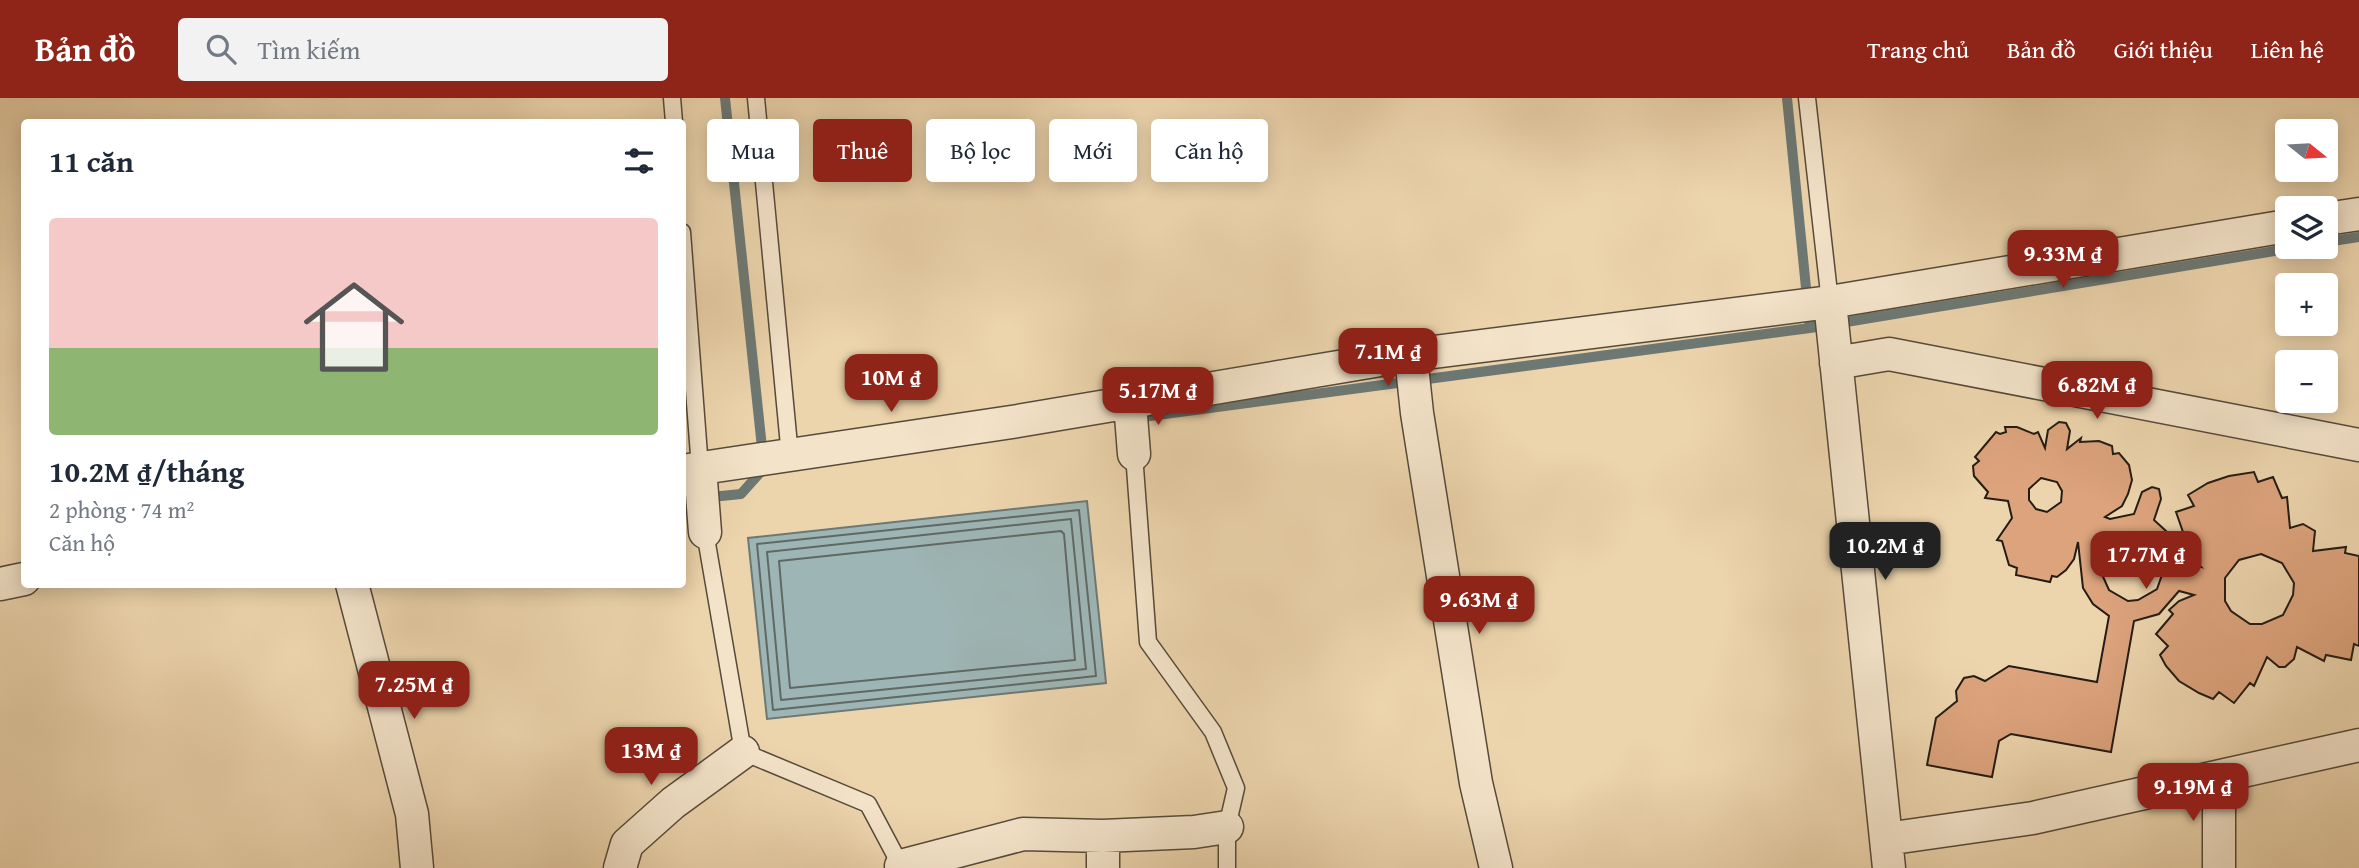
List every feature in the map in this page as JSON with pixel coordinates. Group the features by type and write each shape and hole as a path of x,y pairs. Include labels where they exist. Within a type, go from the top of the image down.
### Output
{"street":[{"path":"2338,217 2359,214"},
{"path":"705,532 702,471 1410,355 1830,302 2275,228"},
{"path":"1830,302 1888,853 2359,746"},
{"path":"1836,363 1889,354 2359,445"},
{"path":"1411,357 1417,413 1476,783 1496,868"},
{"path":"1130,403 1134,454"},
{"path":"0,584 21,580"},
{"path":"353,588 412,814 417,868"},
{"path":"2325,753 2359,724"},
{"path":"620,868 627,844 673,803 743,752"},
{"path":"2219,777 2219,868"},
{"path":"902,867 1023,834 1102,836 1194,832 1227,827"},
{"path":"1102,836 1103,868"}],"lane":[{"path":"672,98 674,119"},
{"path":"756,98 781,457"},
{"path":"1807,98 1830,302"},
{"path":"686,280 702,471"},
{"path":"1134,454 1148,642 1213,732 1236,788 1227,827 1227,868"},
{"path":"705,532 743,752 868,804 902,867"}],"water":[{"path":"1087,501 1106,683 767,719 748,538"}],"building":[{"path":"2059,422 2066,423 2070,431 2067,449 2081,438 2080,442 2099,441 2112,446 2113,454 2119,453 2129,465 2132,480 2122,506 2105,517 2110,519 2134,514 2142,492 2152,487 2159,489 2161,499 2154,520 2177,541 2184,563 2201,567 2188,554 2179,537 2184,535 2176,512 2194,506 2188,495 2208,483 2229,476 2254,472 2258,482 2273,477 2282,498 2287,497 2290,528 2303,524 2315,531 2313,551 2346,547 2345,553 2359,556 2359,646 2354,644 2351,660 2326,655 2324,661 2297,647 2294,659 2285,667 2279,667 2267,657 2254,686 2250,683 2234,703 2219,692 2213,699 2179,681 2160,655 2168,646 2156,634 2173,614 2169,610 2179,601 2194,595 2179,591 2159,614 2134,621 2111,752 2011,734 1999,741 1992,777 1927,765 1936,718 1957,701 1956,691 1964,678 1974,676 1985,681 2009,666 2097,682 2109,616 2093,604 2083,588 2078,542 2074,559 2057,577 2052,576 2050,582 2016,575 2017,568 2009,565 2002,541 1997,540 2012,518 2008,501 1985,498 1988,492 1974,476 1973,466 1979,461 1975,457 1996,432 2000,434 2006,432 2005,427 2017,427 2034,434 2038,432 2045,448 2048,430","holes":["2041,478 2057,482 2062,491 2061,502 2047,512 2036,509 2029,500 2029,489","2132,537 2152,543 2159,550 2164,569 2157,589 2138,600 2128,601 2109,590 2100,570 2107,550 2123,538","2261,554 2282,563 2294,583 2293,595 2283,615 2262,624 2250,624 2231,611 2225,601 2225,578 2239,560"]}],"waterway":[{"path":"725,98 763,457"},
{"path":"1787,98 1810,328"},
{"path":"2338,240 2359,237"},
{"path":"1135,418 1810,328 2275,251"},
{"path":"686,500 741,494 765,467"}]}
